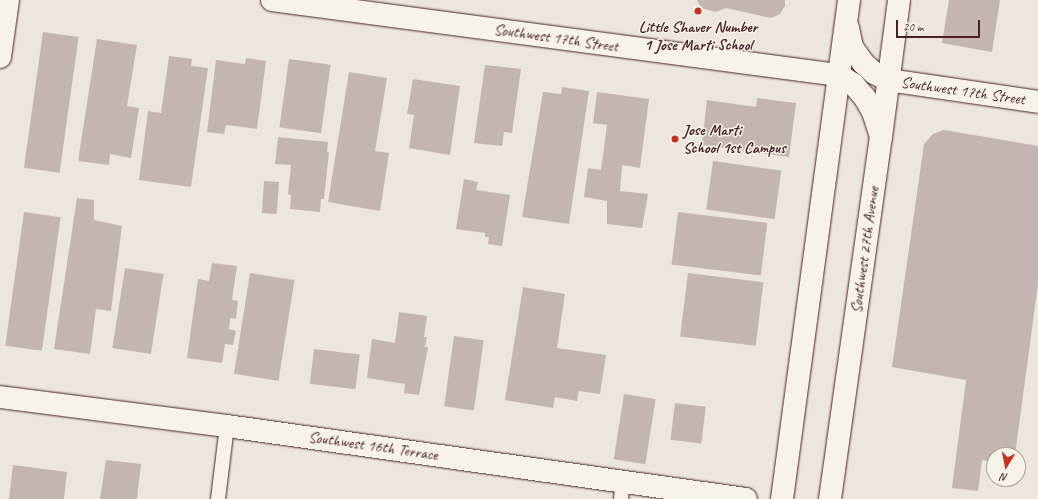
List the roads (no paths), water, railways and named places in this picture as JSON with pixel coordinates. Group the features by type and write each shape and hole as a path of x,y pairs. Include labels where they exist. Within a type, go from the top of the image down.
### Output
{"main road":[{"path":"0,57 8,0"},
{"name":"Southwest 17th Street","path":"272,0 839,75"},
{"path":"782,499 849,0"},
{"name":"Southwest 27th Avenue","path":"830,499 899,0"},
{"path":"846,23 852,47 863,62 874,73 888,80"},
{"path":"839,75 853,84 864,98 873,112 881,137"},
{"name":"Southwest 17th Street","path":"888,80 1038,102"},
{"name":"Southwest 16th Terrace","path":"0,397 227,426 622,490 746,499"}],"lane":[{"path":"218,499 227,426"}],"place":[{"name":"Little Shaver Number 1 Jose Marti School","path":"698,11"},
{"name":"Jose Marti School 1st Campus","path":"675,139"}]}
